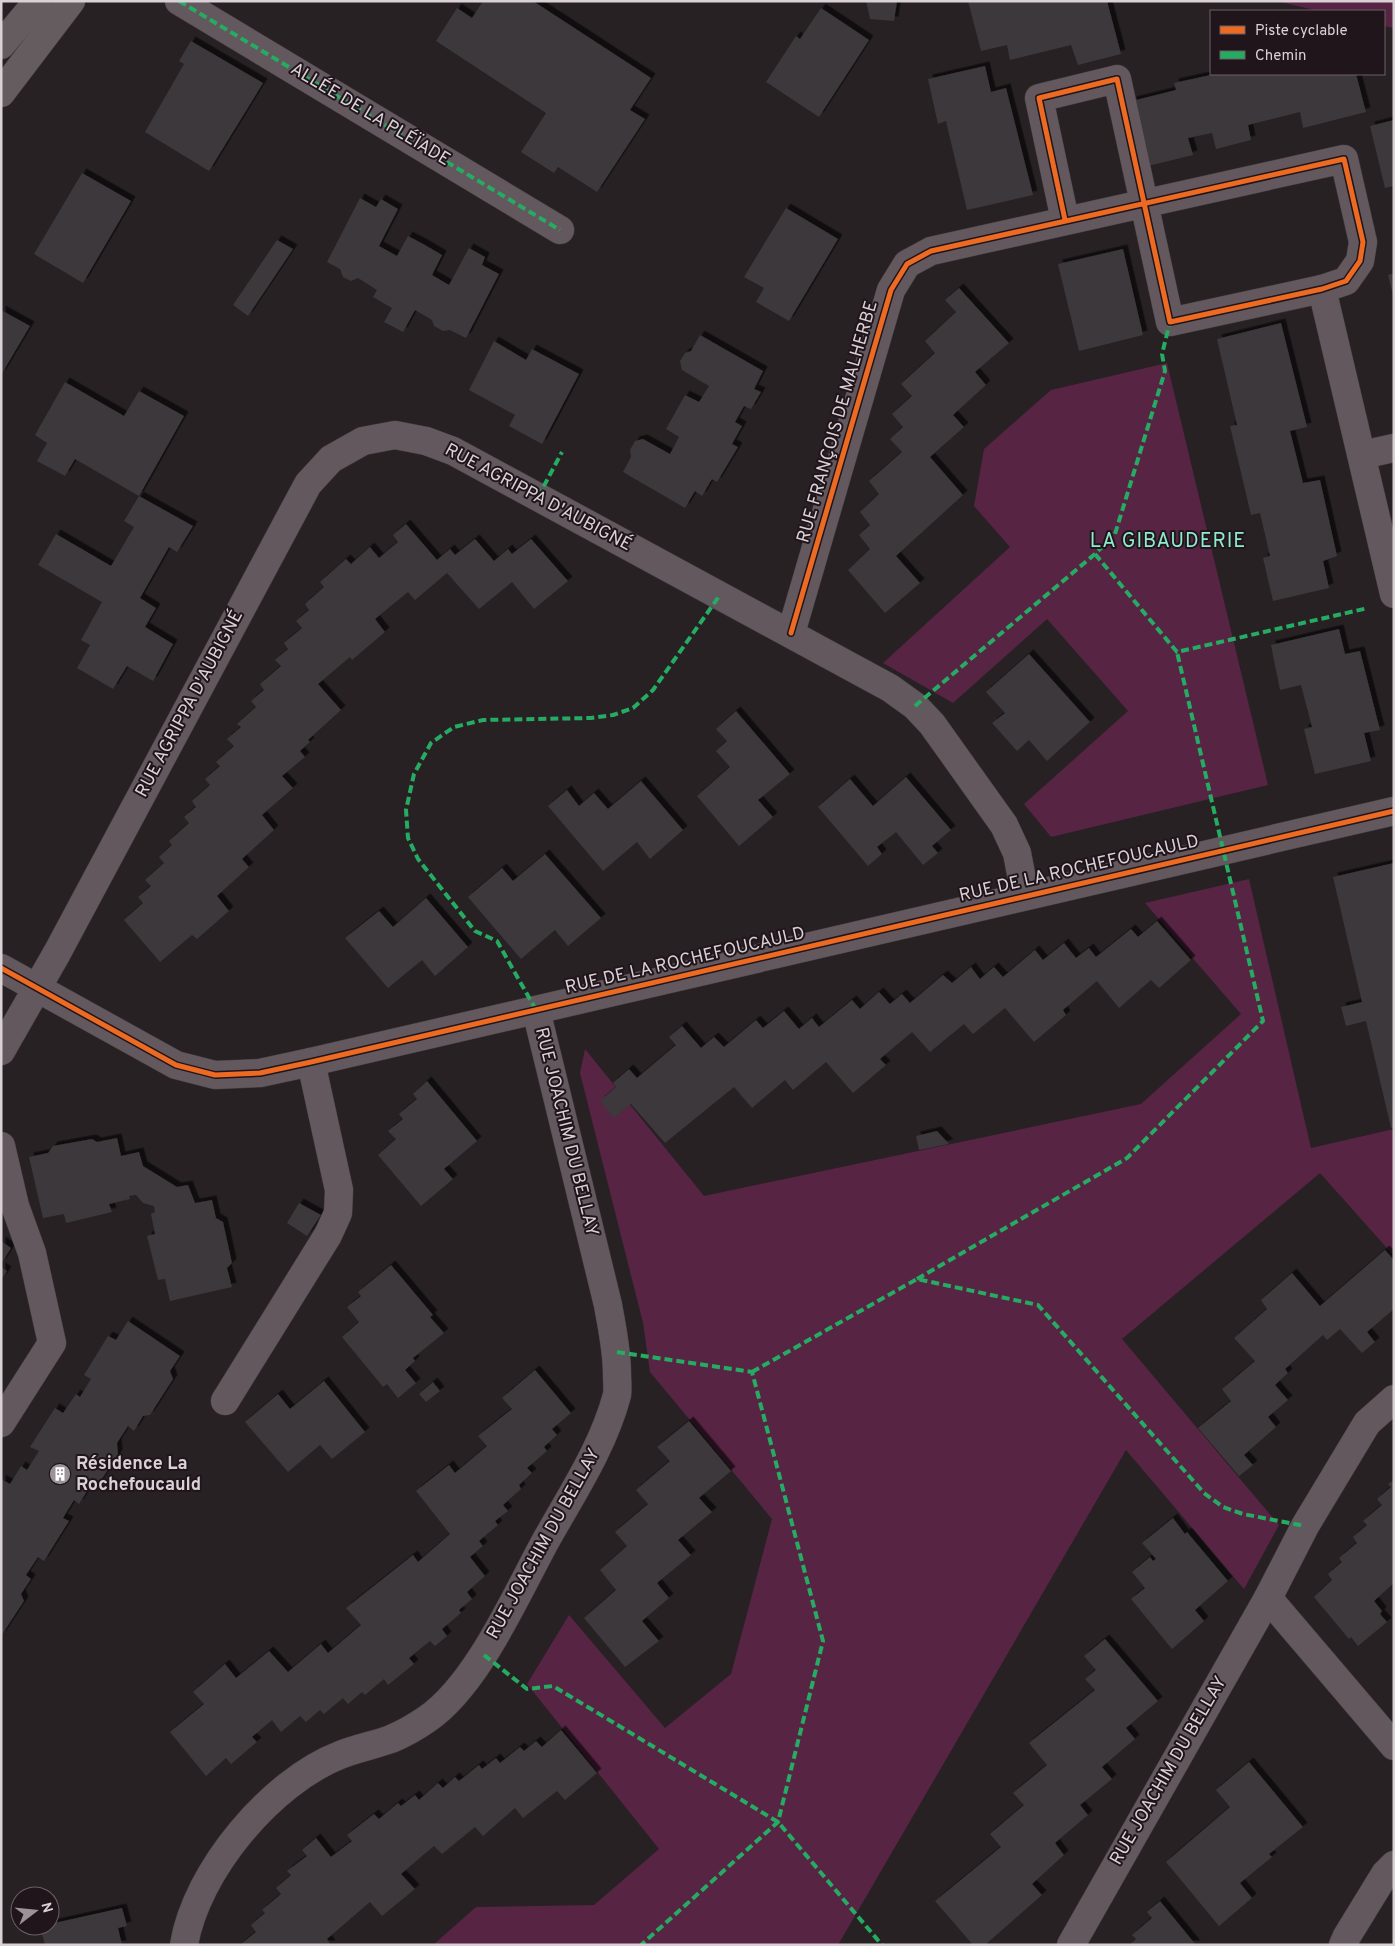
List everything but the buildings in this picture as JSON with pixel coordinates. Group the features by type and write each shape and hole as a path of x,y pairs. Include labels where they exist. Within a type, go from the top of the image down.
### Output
{"street":[{"path":"1,45 38,1"},
{"path":"1,93 71,1"},
{"name":"ALLÉE DE LA PLÉÏADE","path":"179,1 560,230"},
{"name":"RUE FRANÇOIS DE MALHERBE","path":"791,634 891,290 906,264 930,251 1144,202 1344,159 1363,242 1360,262 1346,280 1322,289 1170,322 1144,202 1117,79 1039,98 1065,220"},
{"path":"1322,289 1394,594"},
{"name":"RUE AGRIPPA D'AUBIGNÉ","path":"1,1051 37,989 308,484 331,459 363,441 395,435 426,441 453,451 890,688 915,706 932,724 1004,825 1016,853 1025,895"},
{"path":"1362,455 1394,448"},
{"name":"RUE DE LA ROCHEFOUCAULD","path":"1,968 176,1065 215,1076 260,1073 1394,811"},
{"name":"RUE JOACHIM DU BELLAY","path":"184,1945 187,1926 212,1873 242,1832 269,1800 305,1772 340,1755 394,1738 428,1718 454,1695 484,1655 599,1444 617,1393 617,1352 608,1305 536,1010"},
{"path":"225,1400 328,1235 338,1213 339,1190 311,1062"},
{"path":"1,1146 15,1206 32,1253 52,1343 1,1423"},
{"name":"RUE JOACHIM DU BELLAY","path":"1071,1945 1268,1598 1305,1526 1367,1423 1394,1399"},
{"path":"1268,1598 1394,1746"},
{"path":"1343,1945 1385,1874 1394,1865"}],"shaded area":[{"path":"1276,1 1394,1 1394,28 1385,26 1385,10 1315,10"},
{"path":"1167,363 1268,785 1051,837 1024,804 1128,711 1047,619 953,703 883,663 1010,547 974,506 984,449 1051,390"},
{"path":"1249,879 1311,1148 1394,1129 1394,1256 1320,1173 1122,1339 1279,1525 1244,1589 1126,1450 838,1945 433,1945 476,1907 594,1905 659,1849 527,1684 569,1615 665,1728 731,1674 772,1519 650,1372 643,1323 580,1073 585,1049 704,1196 1141,1104 1241,1014 1145,903"}],"marked path":[{"path":"179,1 560,230"},
{"path":"915,706 1095,554 1115,534 1165,371 1162,354 1170,322"},
{"path":"538,497 562,452"},
{"path":"1095,554 1177,652 1368,608"},
{"path":"536,1010 497,941 475,931 418,859 408,838 406,810 414,774 431,743 454,727 483,720 591,718 613,715 633,708 653,690 720,595"},
{"path":"917,1279 1127,1158 1263,1021 1177,652"},
{"path":"752,1372 917,1279 1038,1305 1204,1493 1223,1507 1243,1514 1305,1526"},
{"path":"617,1352 752,1372 823,1641 778,1822 641,1945"},
{"path":"484,1655 527,1689 553,1686 778,1822 882,1945"}],"cycle path":[{"path":"791,633 891,290 907,264 931,251 1344,159 1363,242 1360,261 1346,281 1322,289 1170,322 1117,79 1039,98 1065,220"},
{"path":"1,968 176,1065 215,1075 260,1073 1394,811"}],"place":[{"name":"Résidence La Rochefoucauld","path":"60,1474"}],"district":[{"name":"LA GIBAUDERIE","path":"1168,542"}]}
